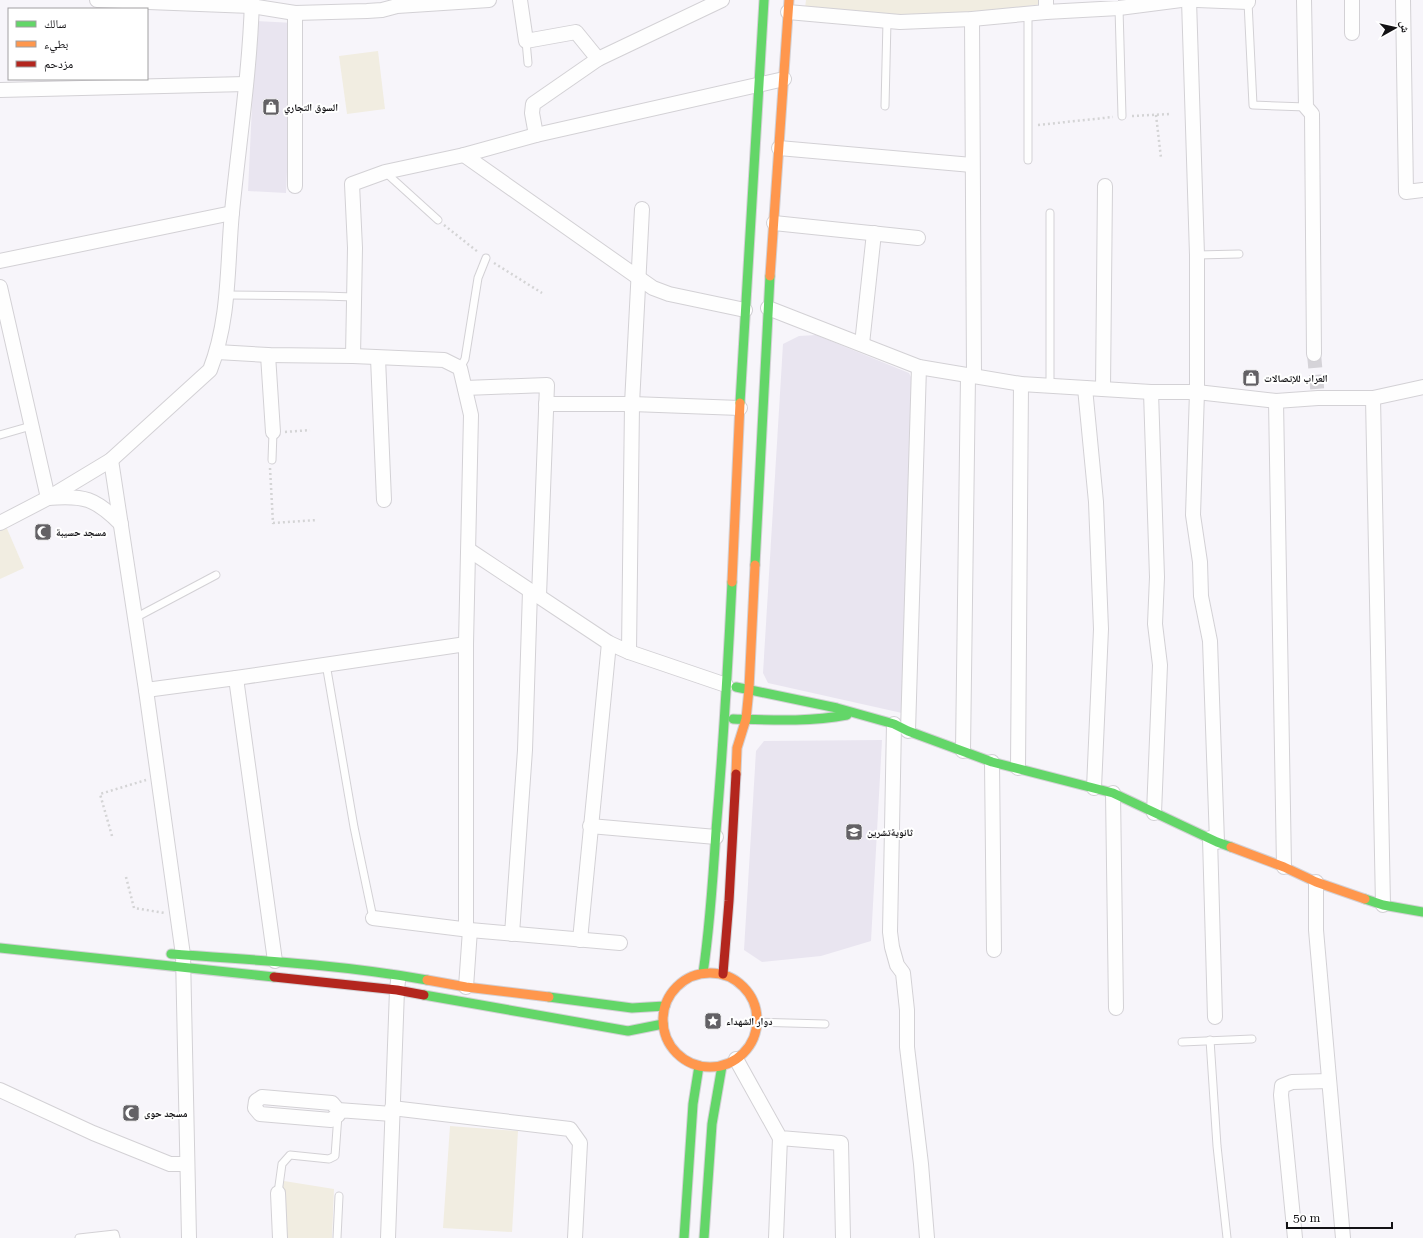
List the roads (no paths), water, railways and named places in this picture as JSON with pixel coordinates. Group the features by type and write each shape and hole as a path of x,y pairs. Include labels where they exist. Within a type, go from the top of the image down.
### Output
{"main road":[{"path":"703,973 710,929 724,718 745,310 764,0"},
{"path":"723,974 729,901 737,748 746,719 749,690 768,308 789,6"},
{"path":"726,685 837,708 894,724 908,731 992,762 1113,793 1213,840 1284,867 1316,882 1383,905 1423,912"},
{"path":"724,718 788,721 815,720 836,718 853,713"},
{"path":"0,939 58,945"},
{"path":"0,948 184,961 396,990 628,1031 663,1024"},
{"path":"160,953 184,961 275,961 399,975 466,986 632,1008 665,1006"},
{"path":"703,973 723,974 739,983 749,994 755,1008 757,1022 754,1037 747,1049 736,1059 722,1066 699,1066 678,1055 671,1046 663,1024 665,1006 671,994 680,984 691,977 703,973"},
{"path":"684,1238 693,1104 699,1066"},
{"path":"704,1238 712,1124 722,1066"}],"street":[{"path":"98,0 251,3 294,13 382,10 396,3 489,0"},
{"path":"520,0 526,41 576,32 598,59"},
{"path":"536,135 532,113 533,104 598,59 722,0"},
{"path":"789,6 900,22 972,19 1028,14 1046,6 1119,8 1134,3 1181,0"},
{"path":"1189,0 1197,255 1197,392 1193,515 1200,562 1201,596 1210,641 1214,1017"},
{"path":"1197,0 1248,1"},
{"path":"1304,0 1306,107 1312,114 1314,354"},
{"path":"1352,0 1352,33"},
{"path":"1404,0 1406,192 1423,190"},
{"path":"0,523 48,498 111,460 210,370 217,352 227,295 232,213 246,84 251,3"},
{"path":"294,13 295,186"},
{"path":"963,751 971,376 972,19"},
{"path":"353,356 355,248 352,184 384,172 464,155 536,135 784,79"},
{"path":"0,90 246,84"},
{"path":"779,148 972,165"},
{"path":"464,155 653,288 669,294 745,310"},
{"path":"1103,389 1105,186"},
{"path":"629,652 632,404 642,209"},
{"path":"0,261 232,213"},
{"path":"774,223 918,238"},
{"path":"862,344 874,233"},
{"path":"0,288 48,498"},
{"path":"768,308 919,367 1022,384 1151,392 1197,392 1276,401 1318,398 1374,398 1423,387"},
{"path":"217,352 268,356 353,356 444,360 460,368 466,388 471,415 466,644 468,930 466,986"},
{"path":"268,356 273,432"},
{"path":"378,358 384,500"},
{"path":"908,731 919,367"},
{"path":"1018,768 1022,384"},
{"path":"466,388 546,385 520,842 512,934"},
{"path":"1085,388 1096,502 1101,629 1094,788"},
{"path":"1151,392 1157,577 1155,624 1160,665 1154,813"},
{"path":"1374,398 1383,905"},
{"path":"1276,401 1284,867"},
{"path":"546,404 632,404 740,408"},
{"path":"111,460 146,690 184,961 189,1238"},
{"path":"48,498 68,496 80,497 94,502 106,510 120,524"},
{"path":"468,550 609,643 629,652 726,685"},
{"path":"580,940 609,643"},
{"path":"146,690 466,644"},
{"path":"236,678 275,961"},
{"path":"894,724 890,932 897,965 903,973 908,1010 907,1047 921,1164 927,1238"},
{"path":"992,762 994,950"},
{"path":"1113,793 1116,1008"},
{"path":"590,826 716,836"},
{"path":"1316,882 1316,930 1343,1238"},
{"path":"373,918 468,930 620,943"},
{"path":"388,1238 396,990 399,975"},
{"path":"736,1059 780,1138 776,1238"},
{"path":"1295,1238 1281,1095 1282,1086 1292,1082 1329,1081"},
{"path":"0,1090 93,1133 170,1164 187,1164"},
{"path":"338,1113 332,1104 262,1097 256,1101 255,1108 260,1114 331,1120 338,1113 392,1111 570,1129 580,1143 575,1238"},
{"path":"780,1138 841,1144 843,1238"},
{"path":"278,1193 280,1238"}],"lane":[{"path":"1248,1 1253,105 1306,107"},
{"path":"1119,8 1122,116"},
{"path":"1028,14 1028,160"},
{"path":"885,106 887,21"},
{"path":"526,41 528,63"},
{"path":"384,172 438,220"},
{"path":"1050,213 1050,386"},
{"path":"1197,255 1239,254"},
{"path":"460,368 465,359 478,278 486,258"},
{"path":"227,295 354,297"},
{"path":"0,435 31,426"},
{"path":"272,460 273,432"},
{"path":"135,618 216,575"},
{"path":"326,664 354,827 373,918"},
{"path":"757,1022 825,1024"},
{"path":"1182,1042 1252,1039"},
{"path":"1210,1040 1217,1146 1227,1238"},
{"path":"278,1193 282,1164 290,1155 329,1159 335,1156 338,1113"},
{"path":"337,1238 339,1196"},
{"path":"79,1238 115,1234 116,1238"}],"tunnel":[{"path":"1314,354 1318,398"}],"place":[{"name":"السوق التجاري","path":"271,107"},
{"name":"العراب للإتصالات","path":"1251,378"},
{"name":"مسجد حسيبة","path":"43,532"},
{"name":"ثانويةتشرين","path":"854,832"},
{"name":"دوار الشهداء","path":"713,1021"},
{"name":"مسجد حوى","path":"131,1113"}]}
